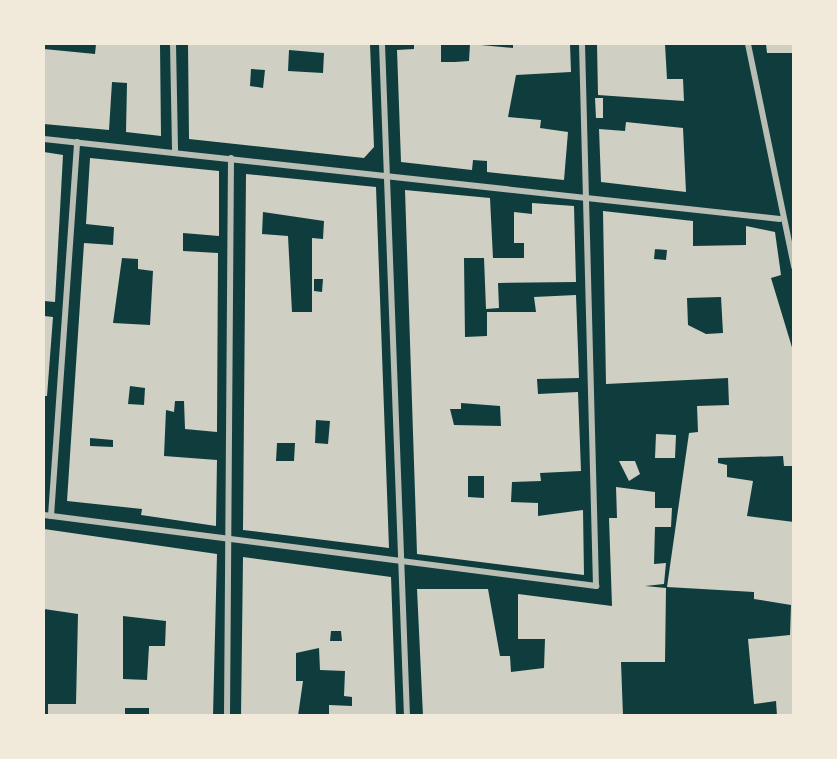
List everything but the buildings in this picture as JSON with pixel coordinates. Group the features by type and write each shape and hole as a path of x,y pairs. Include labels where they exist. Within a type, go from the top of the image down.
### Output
{"street":[{"path":"173,44 174,151"},
{"path":"382,44 407,716"},
{"path":"77,142 47,515 400,563 596,586 582,44"},
{"path":"748,44 780,219 794,267"},
{"path":"44,139 585,195 780,219"},
{"path":"227,716 231,158"}]}
